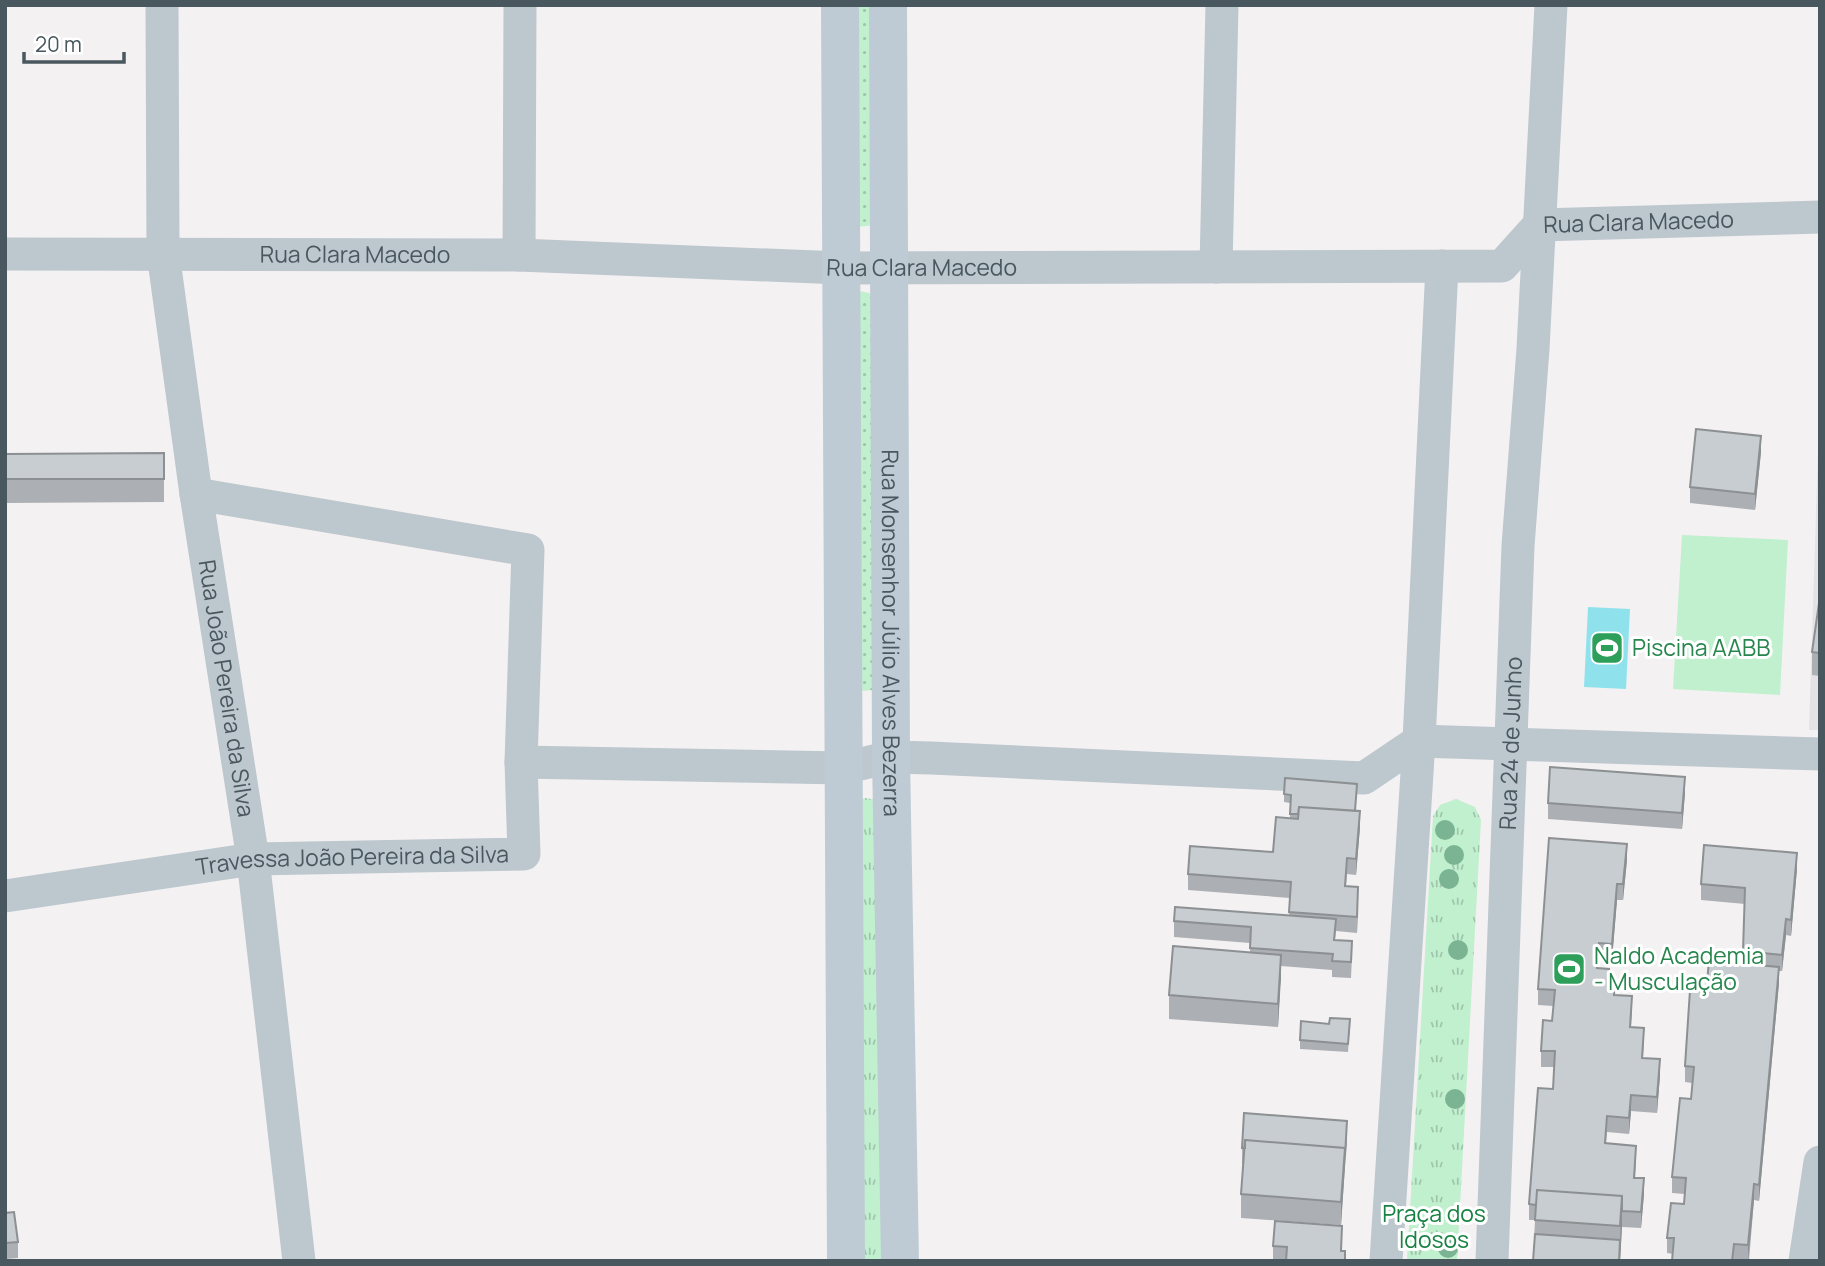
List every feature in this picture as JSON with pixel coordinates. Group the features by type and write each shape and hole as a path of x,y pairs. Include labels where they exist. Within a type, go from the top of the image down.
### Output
{"street":[{"name":"Rua João Pereira da Silva","path":"162,5 163,248 196,494 253,859 299,1261"},
{"path":"519,254 520,5"},
{"path":"840,5 846,1261"},
{"name":"Rua Monsenhor Júlio Alves Bezerra","path":"888,5 891,757 900,1261"},
{"path":"1216,267 1222,5"},
{"name":"Rua 24 de Junho","path":"1492,1261 1507,822 1513,745 1518,546 1551,5"},
{"name":"Rua Clara Macedo","path":"5,254 163,248 519,254 841,268 1502,265 1539,225 1820,217"},
{"path":"1385,1261 1419,741 1442,266"},
{"name":"Travessa João Pereira da Silva","path":"5,896 253,859 524,853 521,762 528,550 196,494"},
{"path":"521,762 844,768 891,757 1364,778 1419,741 1820,754"},
{"path":"1805,1261 1818,1182"}],"shaded area":[{"path":"1820,387 1820,730 1809,730"}],"green space":[{"path":"850,5 877,5 875,225 857,227"},
{"path":"859,291 875,294 873,690 862,691"},
{"path":"1682,535 1788,540 1780,695 1673,689"},
{"path":"862,799 876,800 883,1261 858,1261"},
{"name":"Praça dos Idosos","path":"1456,799 1475,807 1481,820 1457,1261 1407,1261 1433,816 1440,805"}],"water":[{"name":"Piscina AABB","path":"1588,607 1630,609 1626,689 1584,687"}],"building":[{"path":"1696,429 1761,436 1755,494 1690,487"},
{"path":"164,453 164,479 5,479 5,454"},
{"path":"1820,603 1820,653 1812,652"},
{"path":"1550,767 1685,777 1682,813 1548,803"},
{"path":"1285,778 1357,784 1355,811 1299,807 1298,814 1290,814 1291,795 1284,794"},
{"path":"1299,807 1360,811 1356,859 1347,858 1345,886 1358,887 1357,917 1289,912 1291,882 1188,874 1190,846 1273,852 1276,817 1298,819"},
{"path":"1549,838 1627,844 1623,884 1617,884 1612,944 1599,943 1597,968 1609,969 1608,981 1615,981 1614,995 1632,996 1630,1027 1644,1028 1642,1058 1660,1059 1657,1097 1631,1095 1629,1118 1607,1116 1605,1143 1636,1146 1634,1178 1644,1178 1641,1212 1622,1211 1622,1196 1537,1190 1536,1205 1529,1204 1538,1088 1553,1089 1555,1051 1541,1051 1543,1020 1552,1021 1555,990 1538,989"},
{"path":"1704,845 1797,853 1791,920 1786,919 1782,955 1743,951 1745,888 1701,884"},
{"path":"1175,907 1336,919 1334,940 1352,941 1351,962 1332,961 1333,954 1250,948 1251,927 1174,921"},
{"path":"1173,946 1281,955 1278,1004 1169,995"},
{"path":"1709,961 1779,967 1759,1185 1754,1184 1748,1245 1734,1244 1732,1261 1672,1261 1674,1238 1667,1238 1671,1203 1684,1204 1686,1178 1672,1177 1680,1098 1691,1099 1694,1067 1685,1066 1690,990 1706,992"},
{"path":"1330,1018 1350,1019 1348,1044 1300,1040 1301,1021 1329,1024"},
{"path":"1244,1113 1347,1121 1345,1156 1345,1148 1245,1140 1245,1148 1242,1148"},
{"path":"1245,1140 1345,1148 1341,1202 1241,1194"},
{"path":"1537,1190 1622,1196 1620,1226 1535,1220"},
{"path":"14,1212 18,1242 5,1243 5,1213"},
{"path":"1275,1221 1342,1226 1341,1251 1345,1251 1345,1261 1286,1261 1287,1247 1273,1246"},
{"path":"1535,1234 1620,1240 1619,1261 1533,1261"}],"place":[{"name":"Piscina AABB","path":"1607,648"},
{"name":"Naldo Academia - Musculação","path":"1569,969"}]}
